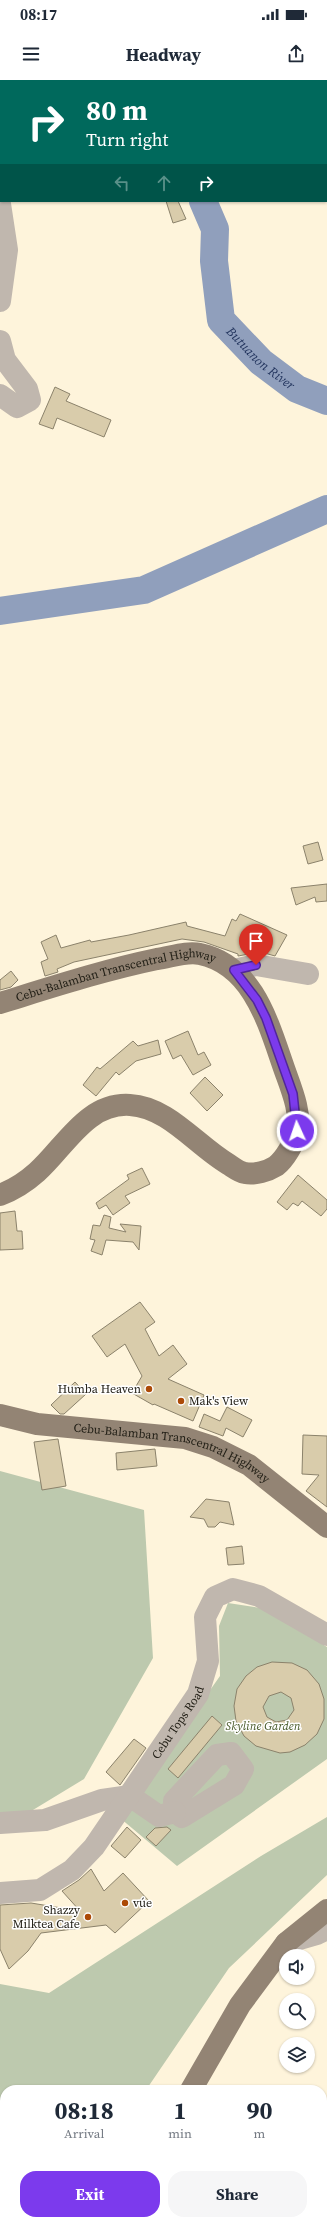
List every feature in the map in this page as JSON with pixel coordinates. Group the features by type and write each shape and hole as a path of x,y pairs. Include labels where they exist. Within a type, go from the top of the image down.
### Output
{"main road":[{"name":"Cebu-Balamban Transcentral Highway","path":"0,1003 122,967 184,954 199,954 211,958 234,970 257,1000 266,1018 293,1094 297,1131 285,1156 277,1165 267,1170 244,1173 223,1161 151,1109 129,1105 106,1108 90,1116 36,1173 9,1192 0,1195"},
{"name":"Cebu-Balamban Transcentral Highway","path":"0,1415 37,1424 185,1438 213,1447 249,1465 327,1527"},
{"path":"194,2085 240,2004 286,1944 327,1910"}],"street":[{"path":"0,204 7,250 0,301"},
{"path":"0,341 5,360 27,389 30,400 17,407 0,395"},
{"path":"234,970 256,965 308,974"},
{"name":"Cebu Tops Road","path":"0,1894 44,1896 94,1847 198,1694 208,1661 205,1617 215,1597 233,1589 259,1596 327,1634"},
{"path":"0,1823 45,1820 102,1800 130,1796 159,1816 175,1812"},
{"path":"286,1944 317,1934 327,1929"}],"green space":[{"path":"0,1471 144,1510 153,1658 84,1779 0,1830"},
{"name":"Skyline Garden","path":"228,1603 267,1609 327,1647 327,1759 177,1866 120,1818 220,1676 219,1626"},
{"path":"327,1817 327,1875 229,1968 149,2085 0,2085 0,1984 49,1993 261,1856"}],"building":[{"path":"166,202 178,202 186,219 173,223"},
{"path":"55,387 70,394 66,401 111,420 104,437 57,418 53,429 39,424"},
{"path":"318,842 323,860 308,864 303,846"},
{"path":"327,884 327,901 316,902 315,897 296,905 291,888"},
{"path":"240,914 287,935 275,956 254,950 254,953 238,956 238,954 204,942 182,939 74,962 57,969 58,972 45,976 41,962 48,959 41,942 56,935 61,948 90,940 91,942 129,935 186,922 187,926 225,936 232,919 236,921"},
{"path":"11,971 18,980 11,987 0,990 0,980"},
{"path":"188,1031 198,1055 204,1052 211,1065 193,1075 181,1055 173,1059 165,1041"},
{"path":"158,1040 161,1054 136,1061 119,1075 116,1072 96,1096 83,1085 97,1067 100,1069 133,1041 138,1046"},
{"path":"205,1077 223,1095 207,1111 190,1093"},
{"path":"142,1168 150,1184 125,1196 130,1203 113,1215 106,1205 99,1209 96,1203 129,1179 127,1175"},
{"path":"298,1175 327,1200 327,1209 321,1216 302,1201 298,1206 293,1203 287,1210 277,1202"},
{"path":"15,1211 17,1231 22,1231 23,1249 0,1250 0,1213"},
{"path":"104,1215 111,1217 109,1228 126,1232 120,1224 141,1226 139,1250 133,1242 106,1240 102,1255 91,1251 95,1240 90,1239 93,1225 100,1226"},
{"path":"140,1302 155,1322 145,1329 159,1356 173,1345 187,1364 168,1379 204,1395 193,1421 154,1404 153,1405 132,1393 142,1376 125,1344 107,1357 92,1336"},
{"path":"75,1382 86,1394 64,1414 60,1414 51,1405"},
{"path":"227,1407 252,1420 243,1437 226,1428 223,1436 199,1427 204,1414 220,1421"},
{"path":"303,1435 327,1436 327,1507 306,1491 319,1475 302,1474"},
{"path":"58,1439 66,1486 42,1490 34,1442"},
{"path":"155,1449 157,1466 117,1470 116,1453"},
{"path":"206,1499 229,1502 234,1525 220,1522 215,1527 208,1527 204,1519 190,1517"},
{"path":"242,1546 244,1564 228,1565 226,1548"},
{"path":"272,1662 292,1663 307,1670 319,1684 324,1699 324,1719 317,1734 305,1745 290,1752 280,1753 256,1746 244,1736 236,1721 234,1706 237,1689 246,1676 257,1667","holes":["281,1692 291,1698 294,1710 287,1720 276,1722 267,1717 263,1707 269,1696"]},
{"path":"212,1716 222,1725 178,1778 168,1769"},
{"path":"134,1739 146,1748 120,1785 106,1772"},
{"path":"127,1827 141,1840 125,1858 111,1846"},
{"path":"167,1827 171,1830 156,1846 146,1837 155,1828"},
{"path":"91,1869 104,1891 123,1873 149,1901 115,1933 106,1925 41,1933 28,1951 9,1969 0,1949 0,1905 31,1903 80,1911 62,1891 79,1880"}],"waterway":[{"name":"Butuanon River","path":"203,202 215,229 214,261 221,320 261,362 297,389 327,401"},
{"path":"0,611 144,590 327,509"}],"place":[{"name":"Humba Heaven","path":"149,1389"},
{"name":"Mak's View","path":"181,1401"},
{"name":"vúe","path":"125,1903"},
{"name":"Shazzy Milktea Cafe","path":"88,1917"}],"route":[{"path":"256,965 234,970 257,1000 266,1018 293,1094 297,1113 297,1131"}]}
